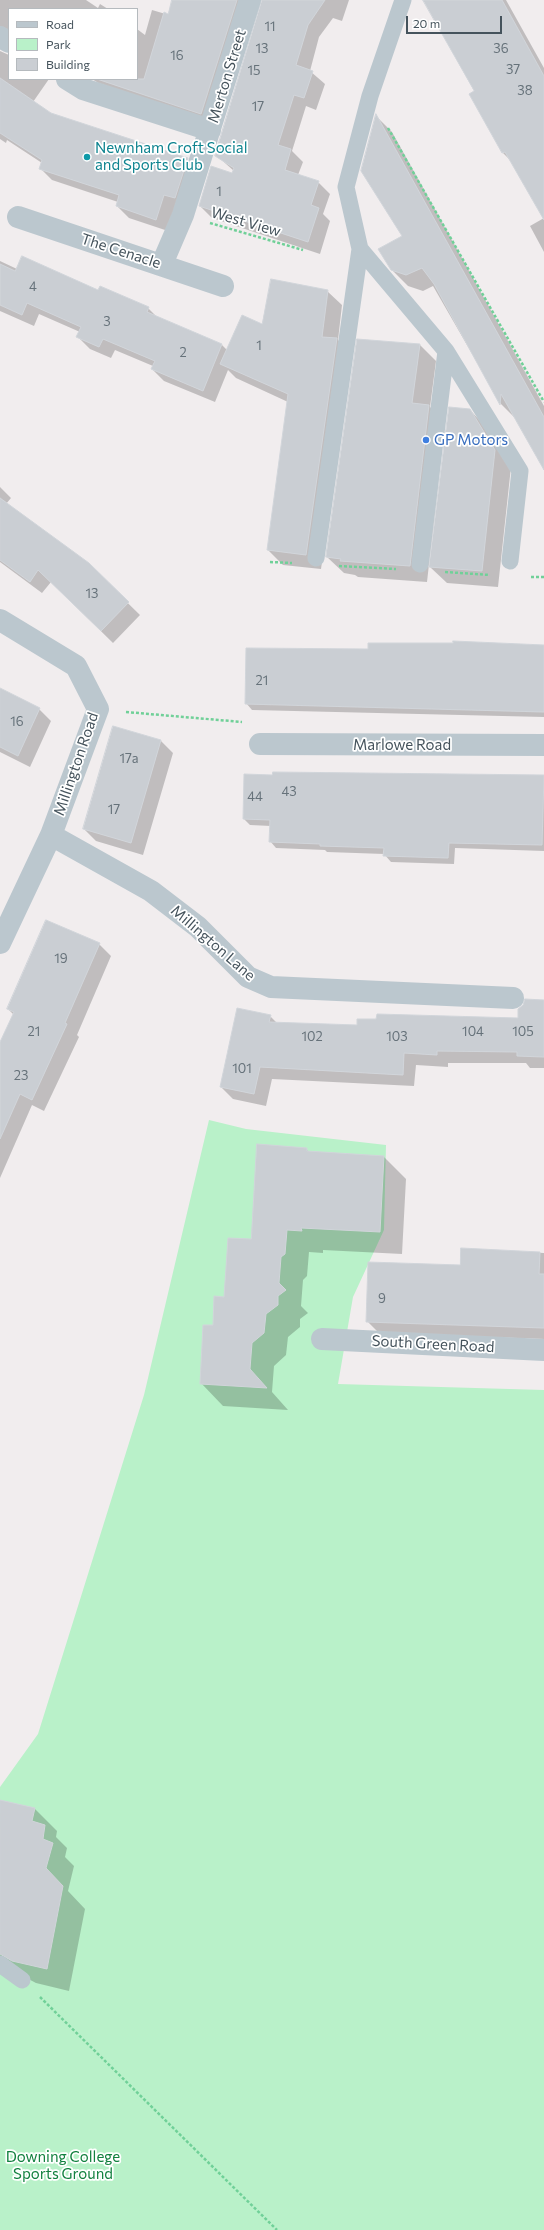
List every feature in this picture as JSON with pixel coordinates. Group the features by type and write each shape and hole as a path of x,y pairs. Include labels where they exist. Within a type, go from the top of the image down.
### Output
{"street":[{"name":"Merton Street","path":"162,264 183,215 250,0"},
{"path":"69,80 83,89 210,130"},
{"name":"The Cenacle","path":"18,217 162,264 223,286"},
{"name":"Millington Road","path":"0,620 76,666 98,709 51,835 0,943"},
{"name":"Marlowe Road","path":"260,744 544,745"},
{"name":"Millington Lane","path":"51,835 151,891 198,927 248,977 271,987 513,998"},
{"name":"South Green Road","path":"322,1338 544,1350"}],"lane":[{"path":"316,558 360,249 346,188 370,96 403,0"},
{"path":"360,249 446,351 520,471 510,561"},
{"path":"420,564 446,351"},
{"path":"0,1964 22,1980"}],"path":[{"path":"370,96 544,402"},
{"name":"West View","path":"183,215 303,250"},
{"path":"98,709 252,723 260,744"},
{"path":"22,1980 277,2230"}],"green space":[{"name":"Downing College Sports Ground","path":"209,1120 246,1129 386,1145 384,1230 353,1297 338,1384 544,1390 544,2230 0,2230 0,1787 38,1734 144,1395"}],"building":[{"path":"172,0 237,0 201,114 100,80 144,79 164,12 168,14"},
{"path":"262,0 325,0 308,25 296,65 313,71 304,98 294,95 278,145 291,149 285,170 319,181 311,205 319,208 308,242 199,206 211,166 232,173 234,168 215,156"},
{"path":"423,0 502,0 544,76 544,220 505,152 502,153 469,94 474,91"},
{"path":"0,78 51,113 188,158 175,198 164,195 156,220 116,206 119,195 39,169 42,160 0,133"},
{"path":"376,114 544,417 544,470 501,394 500,405 434,284 422,268 406,275 391,270 378,249 402,236 361,171"},
{"path":"22,256 98,290 100,286 149,307 147,312 222,344 203,391 151,369 155,361 103,339 99,347 76,337 81,327 27,303 22,315 0,305 0,264 15,271"},
{"path":"271,279 328,290 322,337 337,338 306,555 267,550 288,394 220,364 242,315 262,324"},
{"path":"357,339 420,344 412,403 429,405 410,566 340,561 341,559 326,557"},
{"path":"449,407 470,409 495,450 482,571 429,567"},
{"path":"0,498 89,563 129,602 101,631 38,570 30,582 0,560"},
{"path":"453,641 544,645 544,712 245,704 246,648 368,649 368,643 453,643"},
{"path":"0,688 40,708 18,756 0,747"},
{"path":"113,726 161,740 131,843 83,829"},
{"path":"273,772 544,775 542,845 449,843 448,858 383,856 384,848 320,846 320,844 269,842 270,820 243,819 244,774 272,775"},
{"path":"46,920 100,943 65,1023 67,1024 32,1100 20,1094 0,1139 0,1042 14,1012 7,1009"},
{"path":"525,999 544,1000 544,1057 517,1056 517,1052 437,1051 437,1055 404,1053 403,1075 260,1067 254,1094 220,1087 237,1008 271,1015 269,1022 357,1025 357,1019 376,1019 377,1014 518,1018 518,1009 523,1005"},
{"path":"257,1144 307,1148 307,1151 384,1156 380,1232 301,1228 302,1231 287,1230 285,1254 281,1257 279,1283 286,1290 278,1296 278,1305 266,1314 264,1333 252,1343 250,1369 267,1388 200,1384 203,1325 213,1325 214,1296 224,1297 228,1238 251,1239"},
{"path":"461,1248 540,1252 539,1274 544,1274 544,1328 366,1322 368,1262 460,1265"},
{"path":"0,1800 35,1808 32,1821 45,1825 43,1839 53,1843 46,1868 63,1886 47,1969 12,1961 0,1954"}],"place":[{"name":"Newnham Croft Social and Sports Club","path":"87,157"},
{"name":"GP Motors","path":"426,440"}]}
